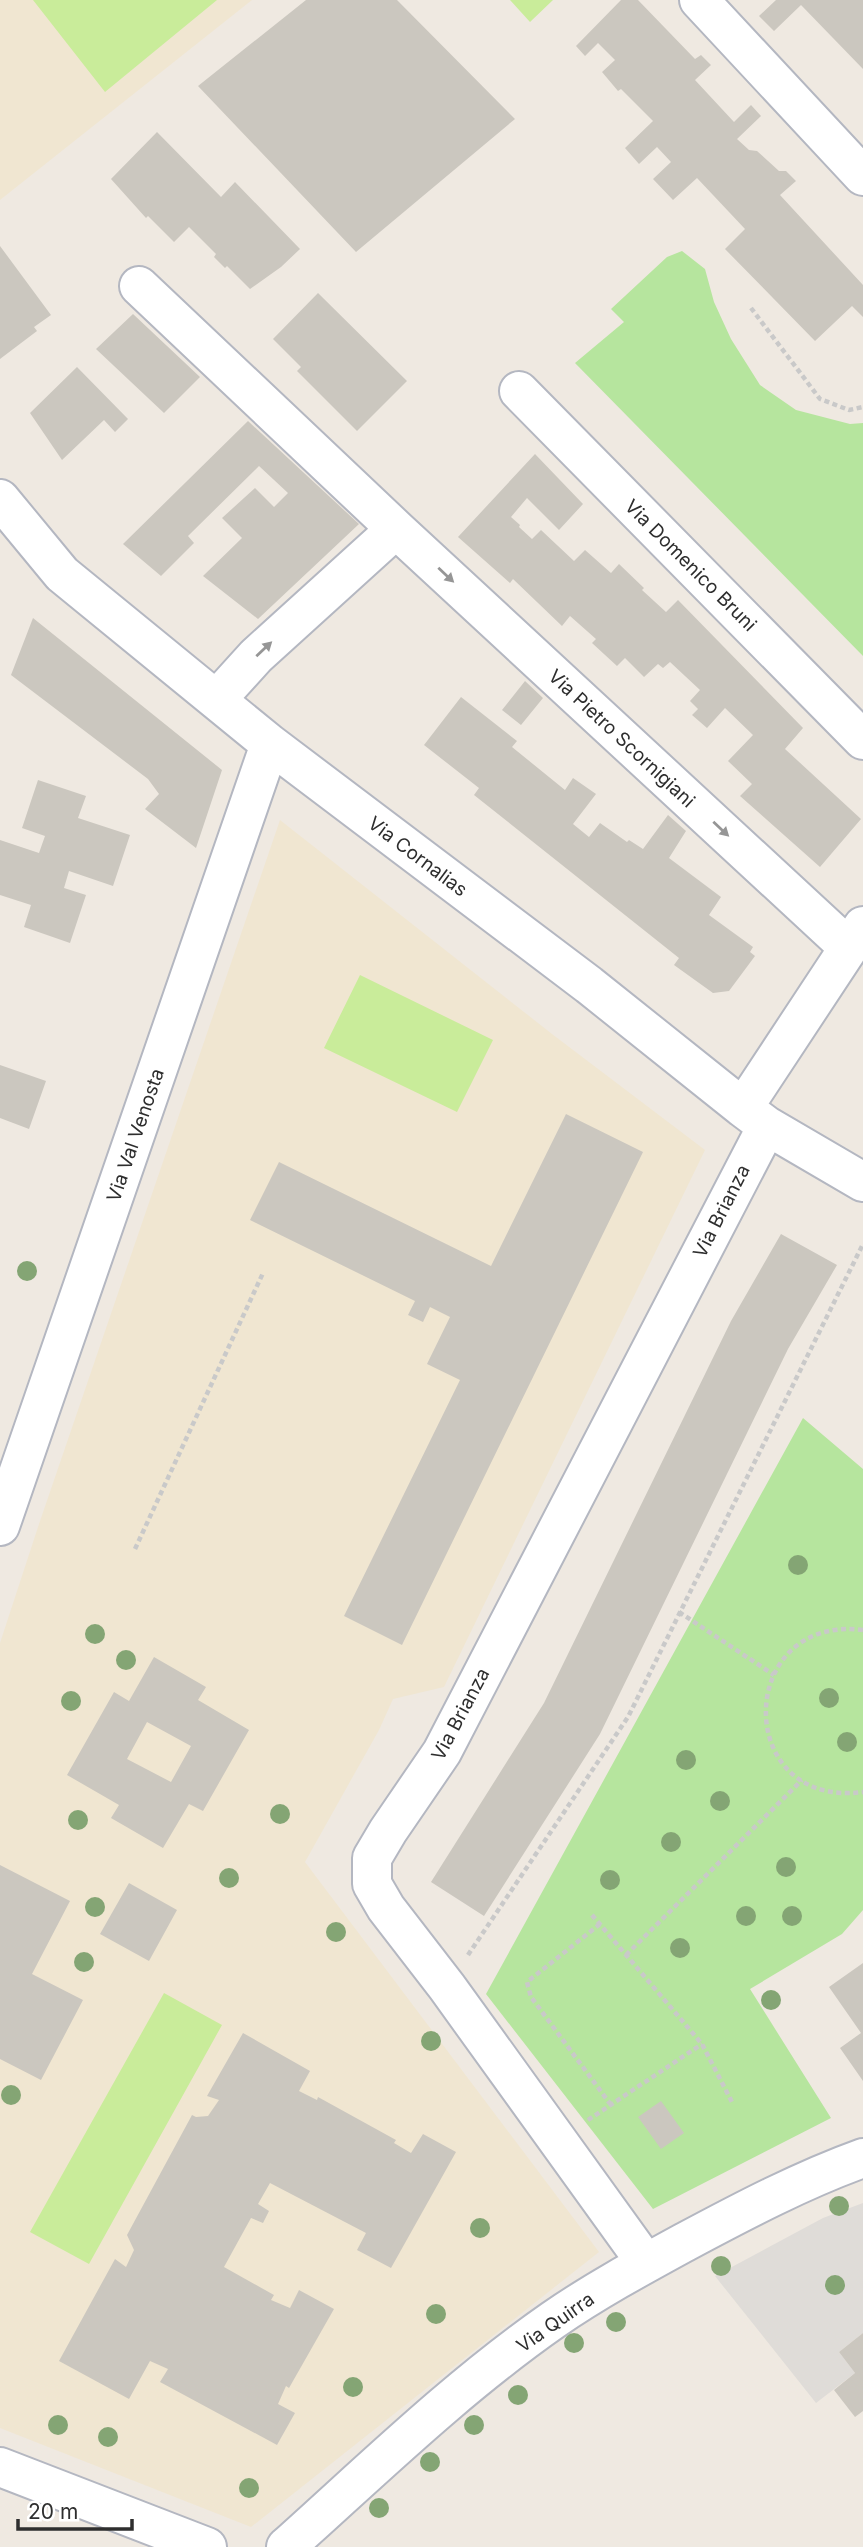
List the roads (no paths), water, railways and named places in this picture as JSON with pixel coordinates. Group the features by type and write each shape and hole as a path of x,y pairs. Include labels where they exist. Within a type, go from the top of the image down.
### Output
{"street":[{"path":"699,0 861,169"},
{"name":"Via Pietro Scornigiani","path":"139,286 396,529 856,936"},
{"name":"Via Domenico Bruni","path":"519,391 863,740"},
{"name":"Via Cornalias","path":"0,499 62,575 270,744 589,985 755,1117 863,1182"},
{"path":"217,699 256,656 396,529"},
{"name":"Via Val Venosta","path":"0,1526 270,744"},
{"name":"Via Brianza","path":"646,2263 447,1987 386,1908 372,1884 372,1858 442,1752 755,1117 856,936"},
{"name":"Via Quirra","path":"286,2547 454,2396 553,2319 646,2263 735,2215 833,2169 863,2158"},
{"path":"0,2467 207,2547"}]}
